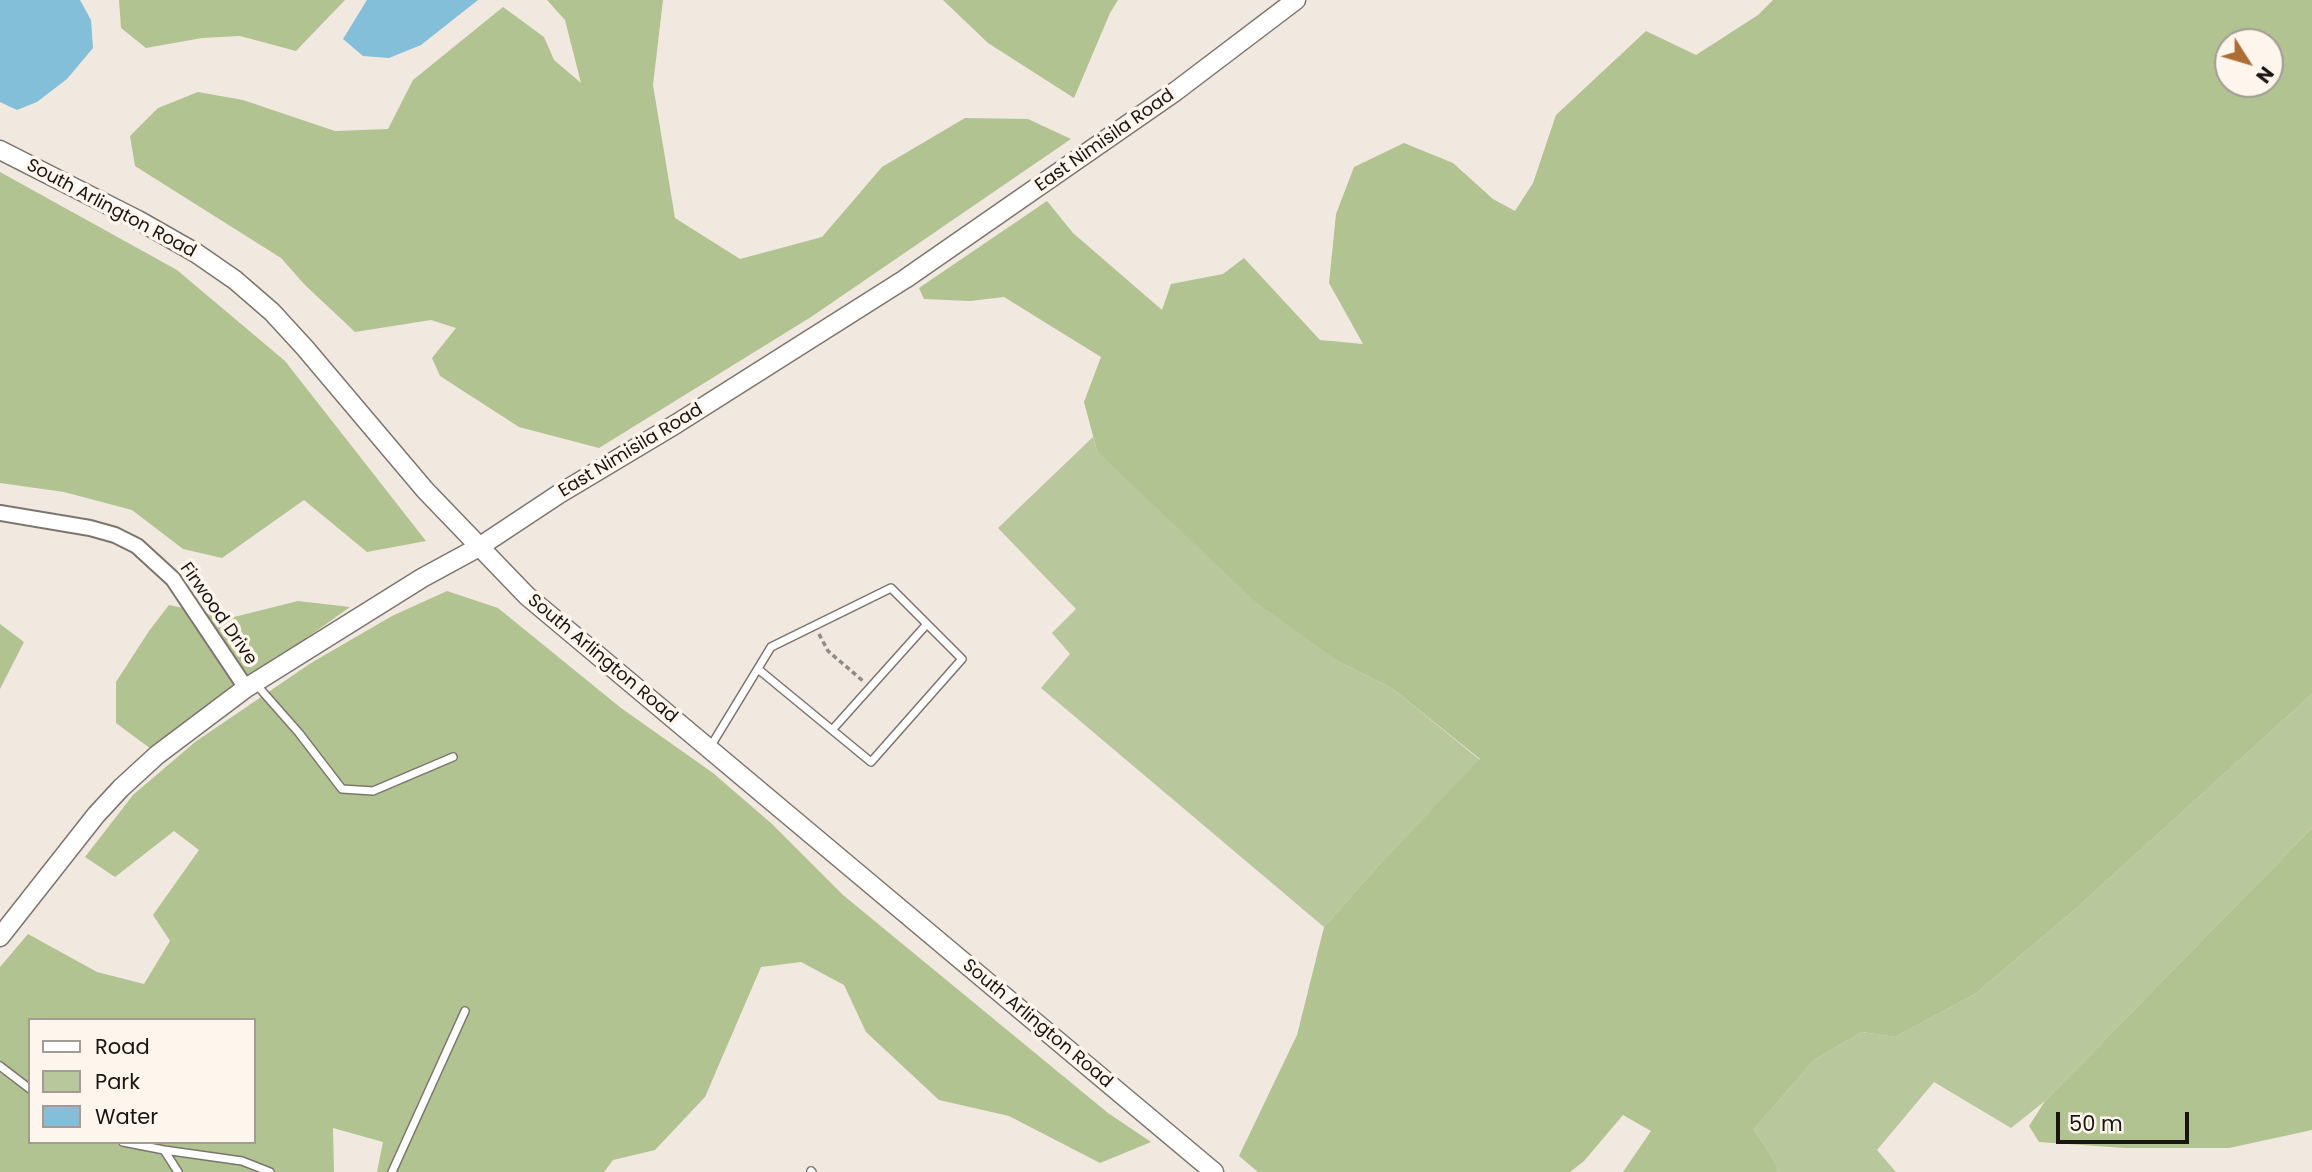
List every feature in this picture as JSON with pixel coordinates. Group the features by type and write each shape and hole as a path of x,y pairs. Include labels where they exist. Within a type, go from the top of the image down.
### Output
{"street":[{"name":"East Nimisila Road","path":"0,937 96,815 121,788 157,755 250,685 422,578 479,547 559,494 905,279 1176,91 1296,0"},
{"name":"South Arlington Road","path":"0,150 138,220 196,253 235,280 272,312 305,348 425,490 554,620 1214,1172"},
{"name":"Firwood Drive","path":"0,513 90,528 115,535 137,546 173,579 250,685"}],"lane":[{"path":"708,749 771,647 891,588 962,659 872,762 758,669"},
{"path":"832,730 927,624"},
{"path":"250,685 299,733 342,789 373,791 453,757"},
{"path":"392,1172 465,1011"},
{"path":"0,1066 28,1087"},
{"path":"134,1144 242,1161 270,1172"},
{"path":"164,1150 178,1172"}],"path":[{"path":"815,625 828,651 870,687"}],"green space":[{"path":"119,0 345,0 296,51 240,36 202,38 146,48 121,28"},
{"path":"547,0 663,0 653,85 675,218 740,259 822,237 882,167 965,118 1028,119 1071,139 811,317 599,448 519,427 440,376 432,358 456,328 431,320 355,332 305,285 281,258 135,166 130,136 158,108 198,92 243,100 335,131 388,129 413,80 503,7 544,37 554,60 581,83 565,20"},
{"path":"943,0 1118,0 1074,98 988,43"},
{"path":"1773,0 2312,0 2312,694 2072,912 1975,994 1895,1037 1862,1032 1814,1060 1754,1129 1778,1167 1776,1172 1623,1172 1651,1131 1623,1115 1584,1161 1570,1172 1258,1172 1239,1156 1297,1035 1324,927 1480,759 1393,689 1341,663 1256,602 1097,451 1084,402 1101,357 1004,297 970,301 924,299 919,288 1047,201 1073,233 1162,310 1171,284 1223,274 1244,258 1320,340 1363,344 1329,283 1336,214 1354,167 1404,143 1453,163 1493,199 1515,211 1533,183 1556,115 1646,31 1696,55 1758,15"},
{"path":"0,172 177,270 285,361 426,541 367,552 304,500 222,558 183,549 132,510 64,492 0,483"},
{"path":"1093,437 1097,451 1341,663 1393,689 1480,760 1379,865 1324,927 1041,688 1070,654 1052,633 1076,609 998,528"},
{"path":"447,591 498,608 621,708 713,773 772,824 843,895 1108,1113 1151,1142 1100,1163 1009,1116 939,1100 866,1032 844,985 801,962 761,967 705,1097 655,1150 613,1160 604,1172 377,1172 383,1142 333,1128 334,1172 0,1172 0,967 28,934 97,972 144,984 170,941 153,915 199,850 174,831 115,877 85,857 133,795 195,742 311,663 392,616"},
{"path":"298,601 350,607 151,749 116,723 116,682 169,605 230,618"},
{"path":"0,624 24,642 0,689"},
{"path":"2312,694 2312,828 2045,1101 2011,1128 1934,1082 1877,1150 1896,1172 1776,1172 1778,1167 1754,1129 1814,1060 1862,1032 1895,1037 1975,994 2072,912"},
{"path":"2312,828 2312,1130 2229,1148 2125,1148 2039,1142 2029,1126 2045,1101"}],"water":[{"path":"0,0 80,0 91,20 93,48 67,79 37,102 17,110 0,102"},
{"path":"367,0 478,0 421,45 389,58 363,56 343,39"}]}
